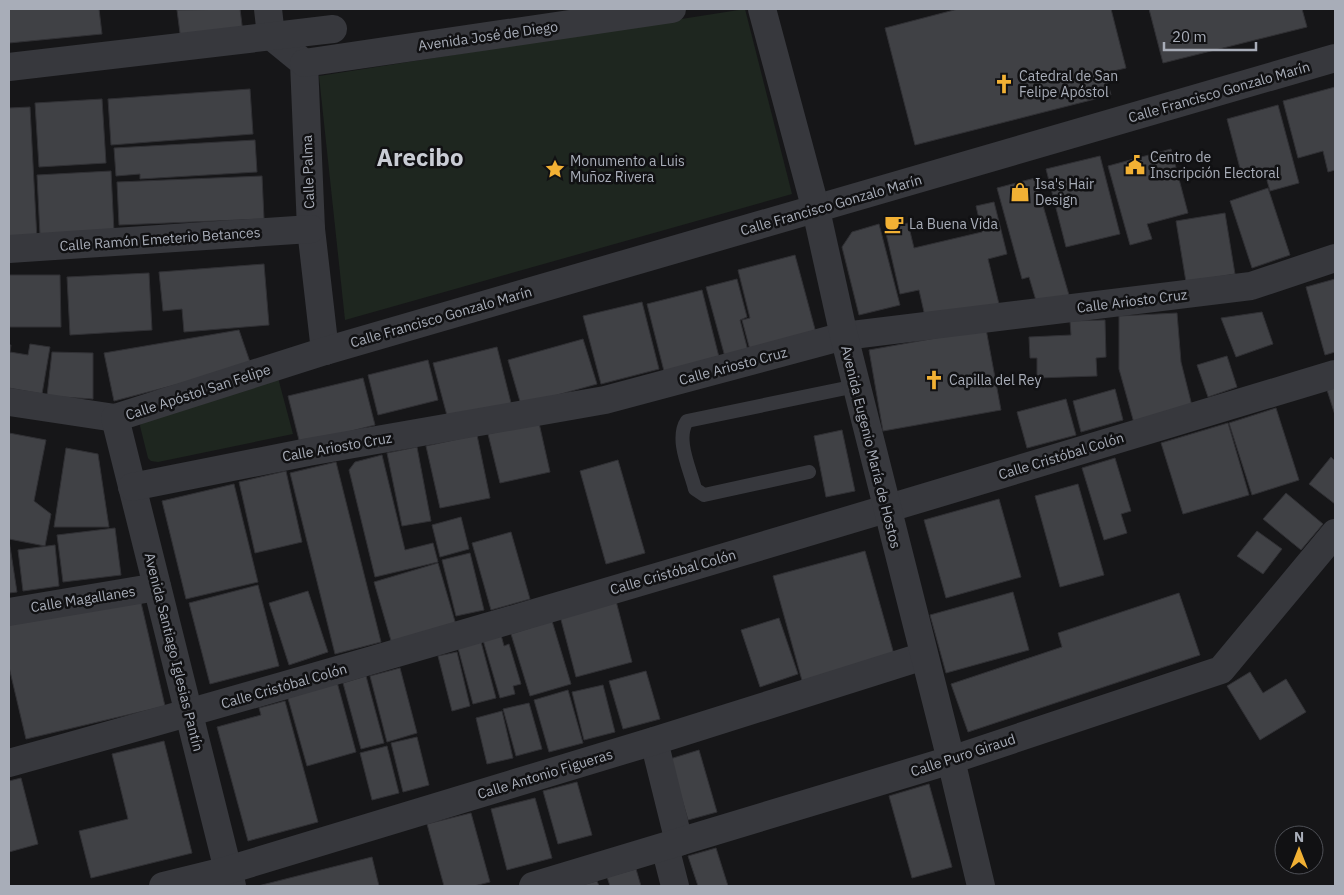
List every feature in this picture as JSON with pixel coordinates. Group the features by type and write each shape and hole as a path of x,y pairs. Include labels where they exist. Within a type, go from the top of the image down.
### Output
{"street":[{"path":"268,9 271,36 304,64"},
{"name":"Avenida José de Diego","path":"304,64 672,9"},
{"name":"Avenida Eugenio María de Hostos","path":"762,9 816,210 856,386 886,509 952,760 980,886"},
{"path":"9,66 271,36 332,19 337,58"},
{"name":"Calle Francisco Gonzalo Marín","path":"325,351 1335,58"},
{"name":"Calle Palma","path":"304,64 311,228 325,351"},
{"name":"Calle Ramón Emeterio Betances","path":"9,249 311,228"},
{"name":"Calle Ariosto Cruz","path":"132,487 308,452 605,400 844,336 1251,286 1335,258"},
{"name":"Calle Apóstol San Felipe","path":"9,402 115,418 325,351"},
{"name":"Calle Cristóbal Colón","path":"9,764 190,713 886,509 1335,374"},
{"name":"Avenida Santiago Iglesias Pantín","path":"115,418 230,878"},
{"name":"Calle Puro Giraud","path":"540,885 952,760 1221,670 1335,533"},
{"name":"Calle Magallanes","path":"9,612 157,587"},
{"name":"Calle Antonio Figueras","path":"163,886 230,878 924,656"},
{"path":"654,741 672,844 675,886"}],"lane":[{"path":"809,472 704,495 695,489 682,438 683,428 687,421 856,386"}],"shaded area":[{"path":"745,9 792,194 345,320 319,76"},
{"path":"277,374 293,434 158,462 151,461 148,458 140,426 142,420"}],"building":[{"path":"9,9 99,9 102,34 9,43"},
{"path":"240,9 243,33 181,41 177,10"},
{"name":"Catedral de San Felipe Apóstol","path":"958,9 1111,9 1126,68 1105,73 1111,95 915,145 885,28"},
{"path":"1149,9 1302,9 1307,27 1163,63"},
{"path":"1335,87 1335,170 1328,172 1323,151 1298,158 1283,101"},
{"path":"250,89 253,134 111,145 108,99"},
{"path":"102,99 106,163 39,167 35,103"},
{"path":"1278,105 1299,183 1270,191 1264,170 1242,176 1227,119"},
{"path":"30,107 37,240 9,241 9,108"},
{"path":"255,140 257,172 140,179 140,174 116,176 114,148"},
{"path":"1171,149 1188,213 1147,224 1152,239 1130,245 1108,166"},
{"path":"1100,156 1120,234 1066,247 1046,169"},
{"path":"111,171 114,232 40,235 37,175"},
{"path":"262,176 264,219 119,225 117,182"},
{"path":"1035,178 1069,295 1037,304 1029,277 1022,279 997,188"},
{"path":"1268,188 1290,255 1252,268 1230,201"},
{"path":"994,202 1007,254 988,259 999,304 926,321 919,290 900,294 885,229 908,223 914,248 982,232 976,206"},
{"path":"1225,213 1235,274 1186,282 1176,221"},
{"path":"879,224 900,305 859,315 842,247 852,232"},
{"path":"795,255 816,333 750,350 742,320 750,318 738,270"},
{"path":"264,264 269,325 184,332 182,309 163,311 159,272"},
{"path":"149,273 152,330 70,335 67,277"},
{"path":"9,275 60,275 61,327 9,327"},
{"path":"737,279 747,317 740,320 748,351 725,357 706,287"},
{"path":"1335,279 1335,352 1325,355 1306,287"},
{"path":"702,290 720,361 665,375 647,304"},
{"path":"642,302 659,369 601,384 583,316"},
{"path":"1262,312 1273,344 1236,357 1221,318"},
{"path":"1177,313 1181,362 1192,406 1134,423 1119,369 1119,316"},
{"path":"1105,320 1106,357 1096,358 1097,376 1037,378 1037,358 1030,358 1029,337 1071,335 1070,321"},
{"name":"Capilla del Rey","path":"986,329 1001,410 883,431 869,350"},
{"path":"239,330 251,365 114,401 104,353"},
{"path":"583,339 597,384 521,405 508,360"},
{"path":"30,344 50,347 42,394 9,388 9,345 11,345 10,352 28,355"},
{"path":"497,347 512,407 449,423 433,363"},
{"path":"52,352 93,353 93,399 47,396"},
{"path":"1227,356 1237,387 1208,397 1197,365"},
{"path":"428,360 438,400 378,415 368,375"},
{"path":"363,378 375,425 300,444 288,396"},
{"path":"1335,388 1335,415 1327,390"},
{"path":"1115,389 1123,420 1081,432 1073,401"},
{"path":"1066,399 1076,435 1027,448 1017,412"},
{"path":"1276,408 1299,480 1252,495 1229,423"},
{"path":"539,423 550,472 500,483 488,434"},
{"path":"1228,423 1249,495 1183,514 1161,443"},
{"path":"842,430 855,491 826,497 814,436"},
{"path":"9,433 46,440 34,501 51,514 45,546 9,539"},
{"path":"477,435 490,498 440,508 426,446"},
{"path":"417,447 431,521 402,526 387,453"},
{"path":"66,448 98,454 109,527 54,527"},
{"path":"382,455 405,550 433,543 438,562 375,577 349,470 355,462"},
{"path":"1331,457 1335,461 1335,504 1309,484"},
{"path":"1115,458 1131,511 1121,514 1127,533 1104,540 1082,468"},
{"path":"618,460 645,553 606,564 580,471"},
{"path":"336,462 381,642 335,654 290,473"},
{"path":"286,471 302,542 255,553 239,482"},
{"path":"234,484 258,582 186,599 162,501"},
{"path":"1078,484 1104,575 1060,587 1035,496"},
{"path":"1286,493 1323,524 1301,550 1263,519"},
{"path":"999,499 1021,577 946,598 924,520"},
{"path":"461,517 469,549 440,557 432,525"},
{"path":"115,528 121,575 63,582 57,535"},
{"path":"1257,531 1282,549 1263,574 1237,556"},
{"path":"511,532 530,599 491,610 472,543"},
{"path":"9,540 17,592 9,593"},
{"path":"55,545 59,586 23,591 18,550"},
{"path":"865,551 895,658 803,684 773,576"},
{"path":"470,553 484,610 456,616 442,560"},
{"path":"438,563 456,625 392,644 374,582"},
{"path":"258,585 279,666 210,684 189,603"},
{"path":"308,591 328,652 289,665 269,603"},
{"path":"1013,592 1029,650 946,673 930,615"},
{"path":"1179,593 1200,655 968,732 951,684 1062,647 1058,633"},
{"path":"139,594 165,706 26,739 9,667 9,625"},
{"path":"616,601 632,662 576,677 560,616"},
{"path":"779,618 798,674 760,687 741,630"},
{"path":"552,621 571,684 530,696 511,634"},
{"path":"501,635 504,646 509,644 521,684 513,686 515,694 500,698 483,640"},
{"path":"481,642 496,698 473,704 458,648"},
{"path":"457,652 470,706 452,711 438,656"},
{"path":"400,668 417,733 387,742 370,676"},
{"path":"646,671 660,719 623,729 609,681"},
{"path":"1250,672 1263,693 1286,679 1306,712 1260,740 1227,686"},
{"path":"366,676 384,743 361,749 343,683"},
{"path":"337,682 356,752 307,766 287,695"},
{"path":"603,685 615,732 584,740 572,692"},
{"path":"568,690 583,743 549,752 534,700"},
{"path":"285,701 318,822 248,841 217,727 261,715 259,708"},
{"path":"529,703 542,749 516,756 503,709"},
{"path":"502,711 513,758 487,764 476,718"},
{"path":"417,737 429,785 403,792 391,743"},
{"path":"164,741 192,853 91,878 79,831 128,819 112,754"},
{"path":"387,746 399,793 372,800 360,753"},
{"path":"699,750 717,812 688,820 670,759"},
{"path":"21,778 38,844 9,852 9,781"},
{"path":"577,782 592,835 558,844 543,791"},
{"path":"929,784 952,867 912,878 889,796"},
{"path":"535,798 552,858 507,870 491,809"},
{"path":"471,813 490,882 474,886 444,886 427,824"},
{"path":"716,848 728,886 698,886 688,856"},
{"path":"372,857 379,886 258,886"},
{"path":"636,869 641,886 610,886 607,877"},
{"path":"597,881 599,886 578,886"}],"place":[{"name":"Catedral de San Felipe Apóstol","path":"1004,84"},
{"name":"Centro de Inscripción Electoral","path":"1135,165"},
{"name":"Monumento a Luis Muñoz Rivera","path":"555,169"},
{"name":"Isa's Hair Design","path":"1020,192"},
{"name":"La Buena Vida","path":"894,224"},
{"name":"Capilla del Rey","path":"934,380"}],"district":[{"name":"Arecibo","path":"420,158"}]}
